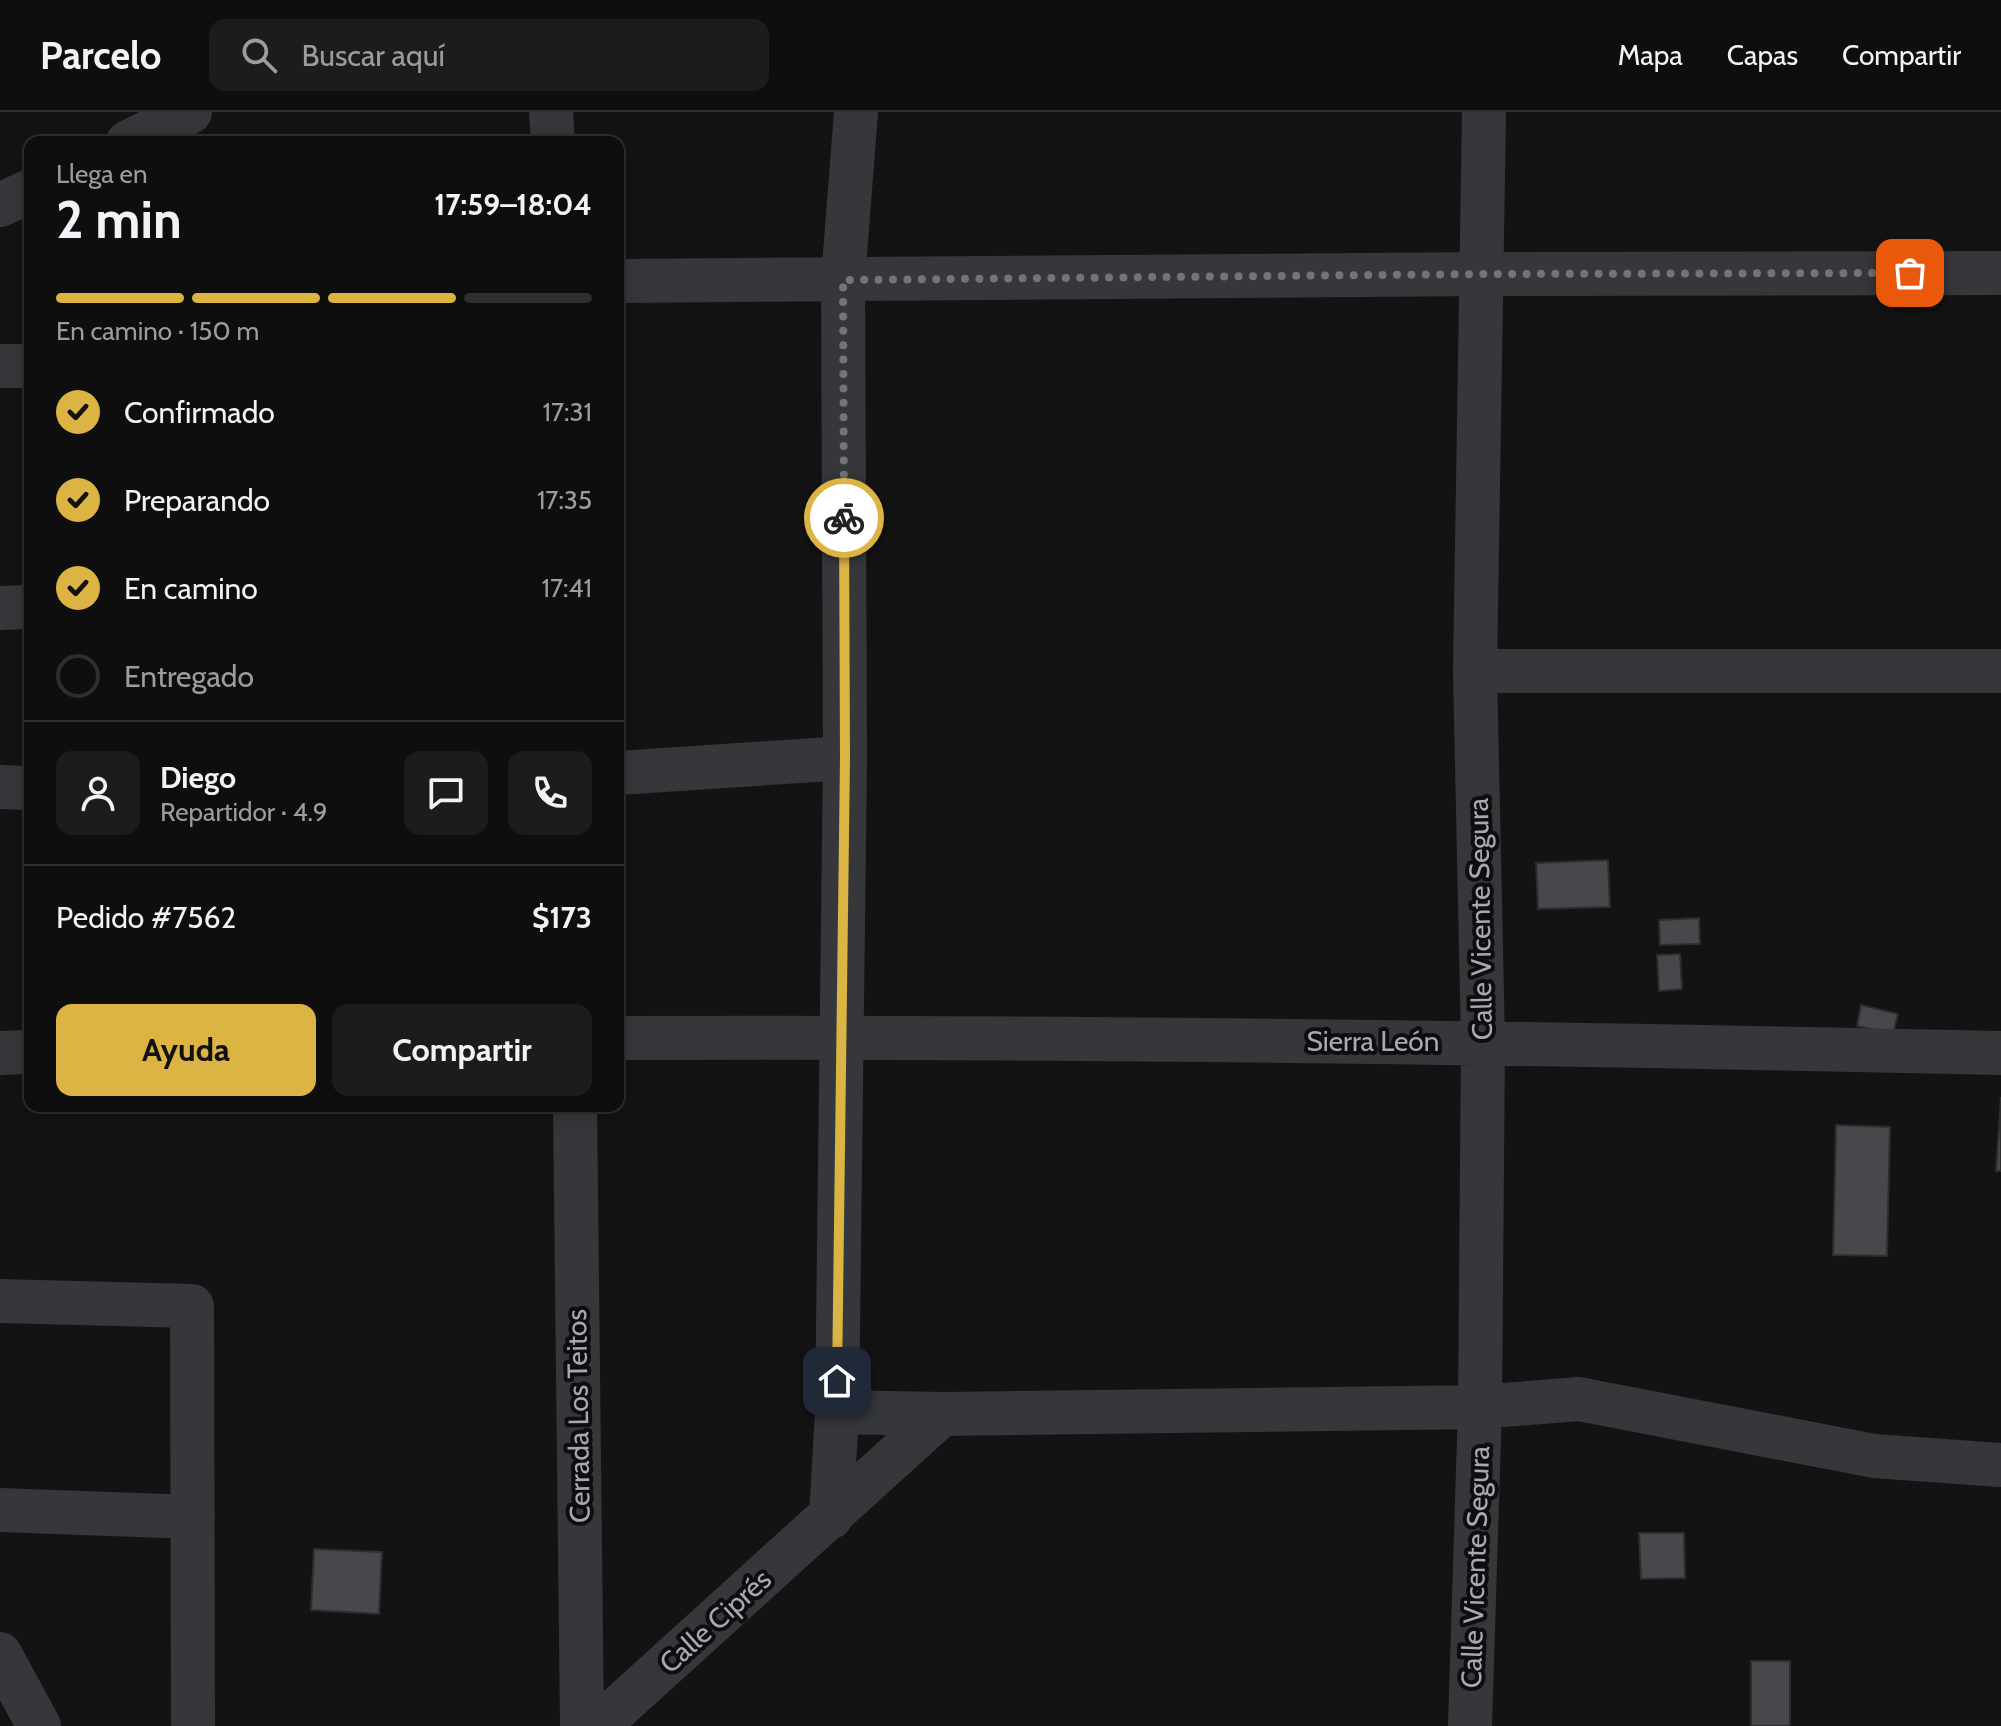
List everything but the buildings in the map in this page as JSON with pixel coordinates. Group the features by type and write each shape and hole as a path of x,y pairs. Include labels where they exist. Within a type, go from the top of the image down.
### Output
{"street":[{"path":"551,112 553,136"},
{"path":"831,1517 837,1412 845,758 843,280 856,112"},
{"name":"Calle Vicente Segura","path":"1470,1726 1480,1407 1483,1042 1475,671 1484,274 1484,112"},
{"path":"0,205 24,194"},
{"path":"624,281 2001,273"},
{"path":"0,366 24,366"},
{"path":"0,608 24,607"},
{"path":"1475,671 2001,671"},
{"path":"624,773 845,758"},
{"path":"0,787 24,788"},
{"name":"Sierra León","path":"624,1038 1483,1042 2001,1053"},
{"path":"0,1053 24,1052"},
{"name":"Cerrada Los Teitos","path":"575,1112 582,1726"},
{"path":"0,1301 192,1306 193,1726"},
{"path":"837,1412 942,1414 1480,1407 1579,1399 1874,1456 2001,1465"},
{"name":"Calle Ciprés","path":"598,1726 942,1414"},
{"path":"0,1510 193,1517"},
{"path":"0,1654 39,1726"}],"way so far":[{"path":"844,518 843,280 1910,273"}],"route":[{"path":"837,1381 845,758 844,518"}]}
